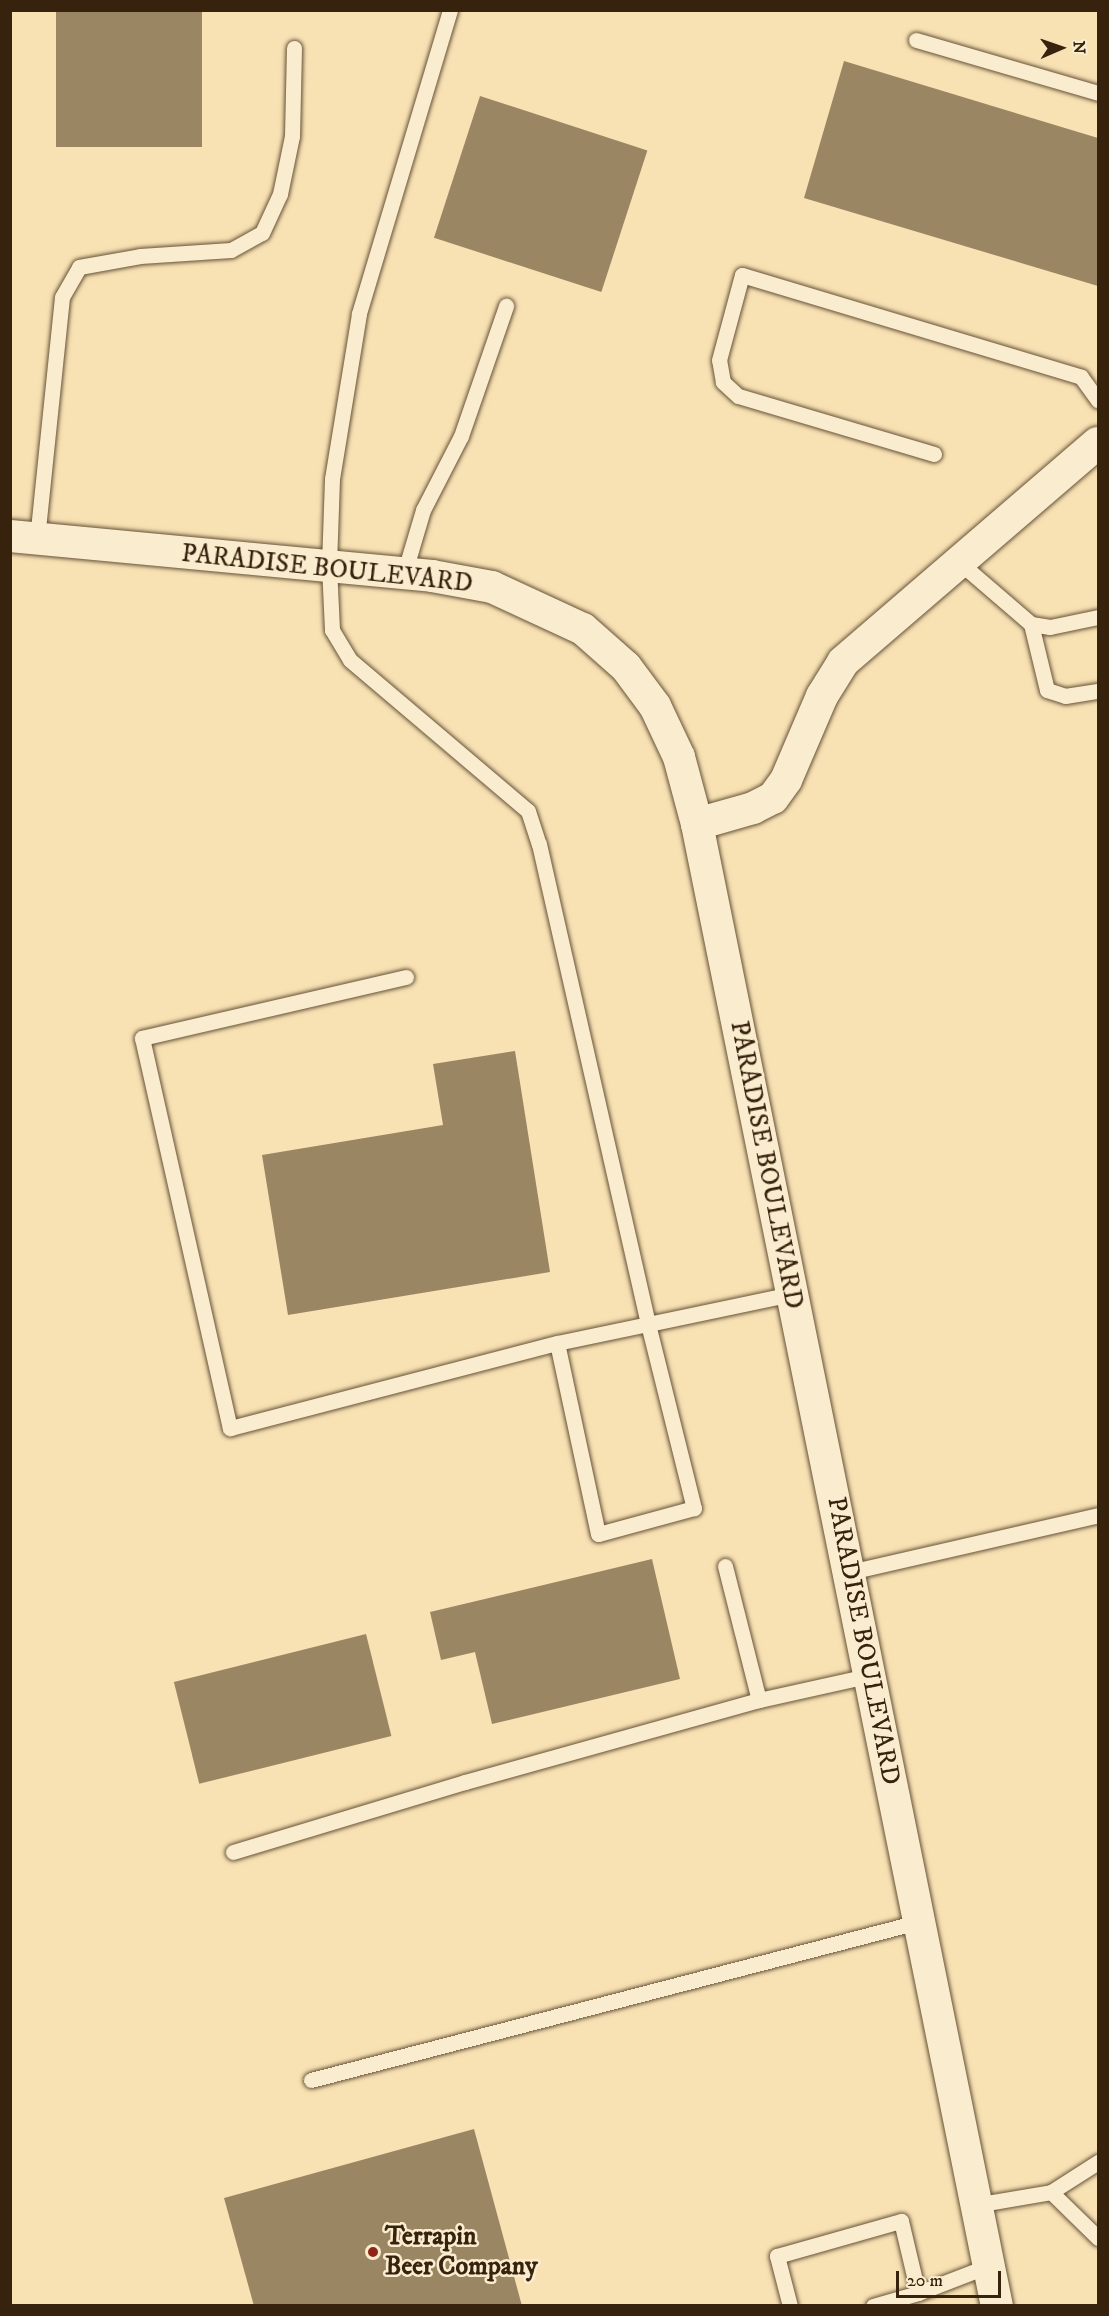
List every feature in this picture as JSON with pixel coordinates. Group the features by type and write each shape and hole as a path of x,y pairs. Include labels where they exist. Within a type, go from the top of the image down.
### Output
{"street":[{"path":"697,824 753,808 773,798 786,780 822,696 843,662 1098,443"},
{"name":"PARADISE BOULEVARD","path":"24,538 329,566 492,587 583,629 626,667 655,706 679,757 697,824 872,1675 918,1922 997,2306"}],"lane":[{"path":"450,10 359,314 332,479 329,566 333,630 350,660 528,811 540,844 648,1324 694,1508 598,1534 557,1343"},
{"path":"916,40 1098,93"},
{"path":"24,538 62,297 79,267 140,256 231,250 262,233 280,194 292,136 294,48"},
{"path":"934,454 738,396 723,382 719,360 742,275 1081,377 1098,400"},
{"path":"404,574 423,510 461,436 506,306"},
{"path":"959,562 1031,624 1050,627 1098,616"},
{"path":"1031,624 1047,690 1065,696 1098,691"},
{"path":"406,977 142,1038 230,1428 557,1343 792,1294"},
{"path":"850,1572 1098,1515"},
{"path":"725,1566 759,1700"},
{"path":"233,1852 465,1782 759,1700 872,1675"},
{"path":"311,2080 918,1922"},
{"path":"975,2205 1051,2192 1098,2162"},
{"path":"1051,2192 1098,2238"},
{"path":"790,2306 777,2256 901,2221 918,2293"},
{"path":"873,2306 918,2293 988,2266"}],"building":[{"path":"56,10 202,10 202,147 56,147"},
{"path":"844,61 1098,138 1098,286 804,198"},
{"path":"480,96 647,150 601,292 434,238"},
{"path":"515,1051 550,1272 288,1315 262,1155 443,1125 433,1064"},
{"path":"652,1559 680,1679 492,1724 475,1652 441,1660 430,1612"},
{"path":"366,1634 391,1736 199,1784 174,1682"},
{"name":"Terrapin Beer Company","path":"474,2129 522,2306 254,2306 224,2198"}],"place":[{"name":"Terrapin Beer Company","path":"373,2252"}]}
